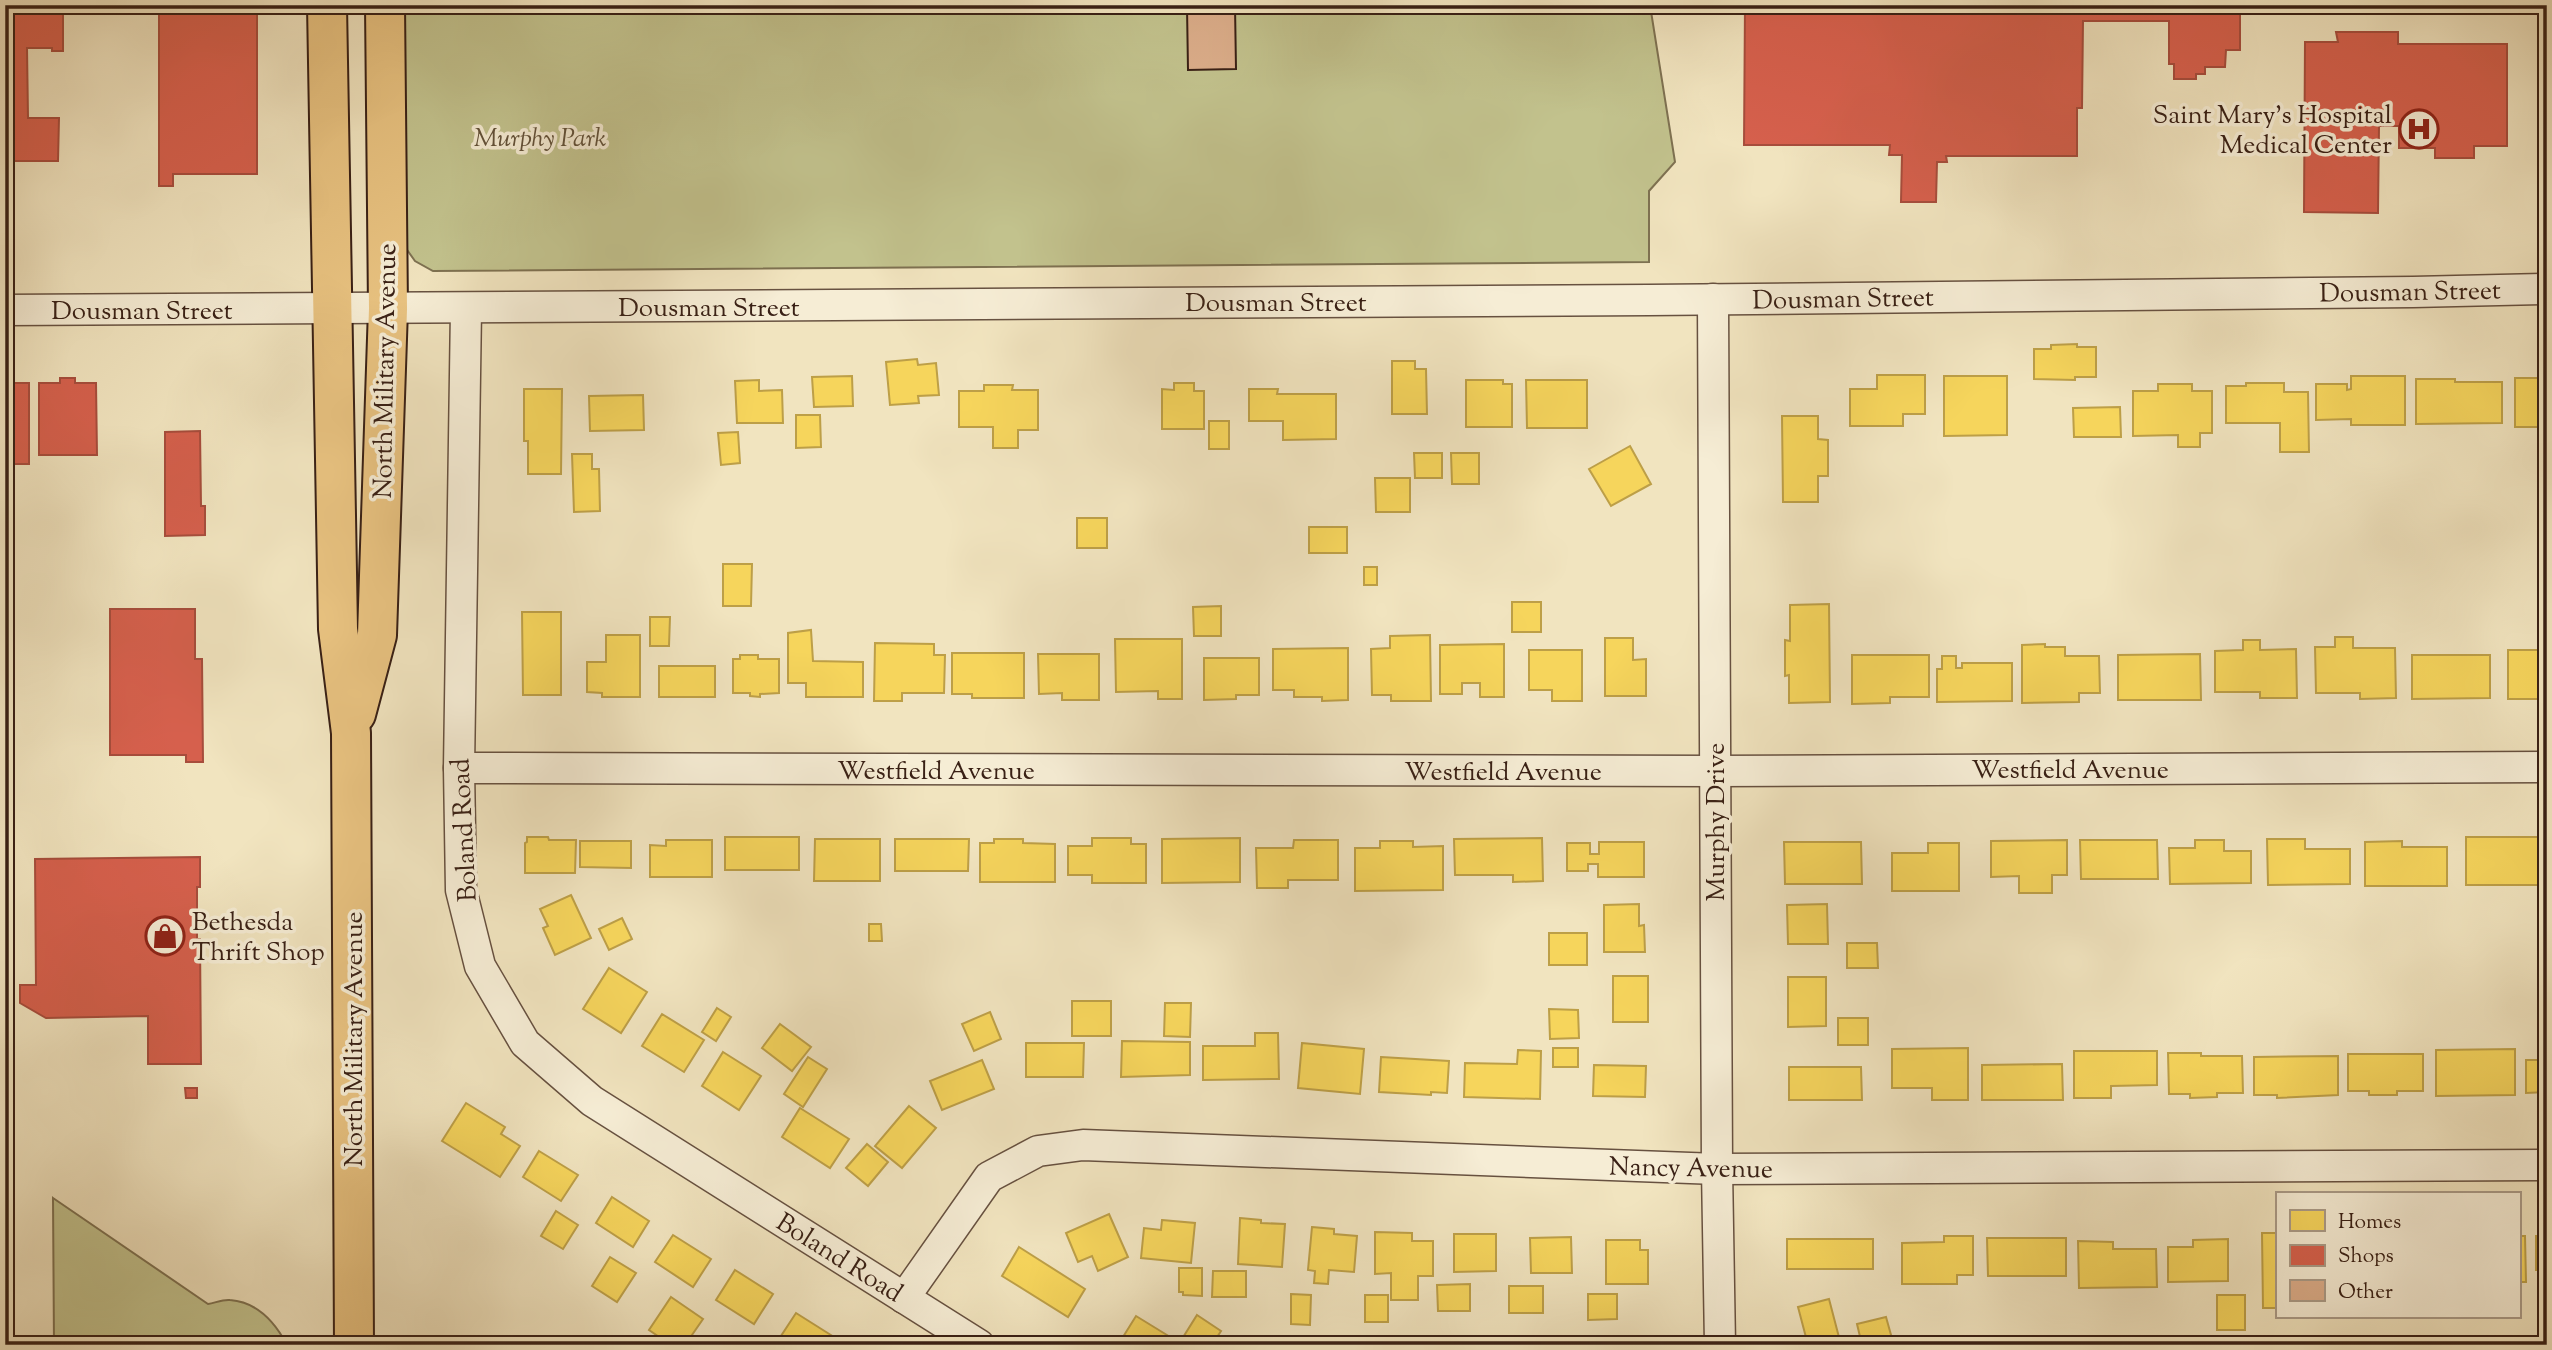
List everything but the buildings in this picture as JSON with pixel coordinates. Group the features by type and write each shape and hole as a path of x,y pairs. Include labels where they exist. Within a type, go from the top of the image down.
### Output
{"main road":[{"name":"North Military Avenue","path":"327,5 338,629 351,733 354,1345"},
{"name":"North Military Avenue","path":"351,733 376,635 388,309 386,5"}],"street":[{"name":"Dousman Street","path":"5,310 1713,299 2547,289"},
{"name":"Murphy Drive","path":"1713,299 1714,771 1720,1345"},
{"name":"Boland Road","path":"466,309 459,768 461,890 480,967 525,1042 592,1101 979,1345"},
{"name":"Westfield Avenue","path":"459,768 1714,771 2547,767"},
{"name":"Nancy Avenue","path":"904,1298 989,1177 1038,1151 1083,1145 1717,1169 2547,1165"}],"green space":[{"name":"Murphy Park","path":"403,5 1650,5 1675,162 1649,191 1649,262 433,271 415,261 405,247"},
{"path":"53,1198 208,1304 230,1300 257,1309 271,1321 287,1345 54,1345"}],"place":[{"name":"Saint Mary's Hospital Medical Center","path":"2419,129"},
{"name":"Bethesda Thrift Shop","path":"165,936"}]}
